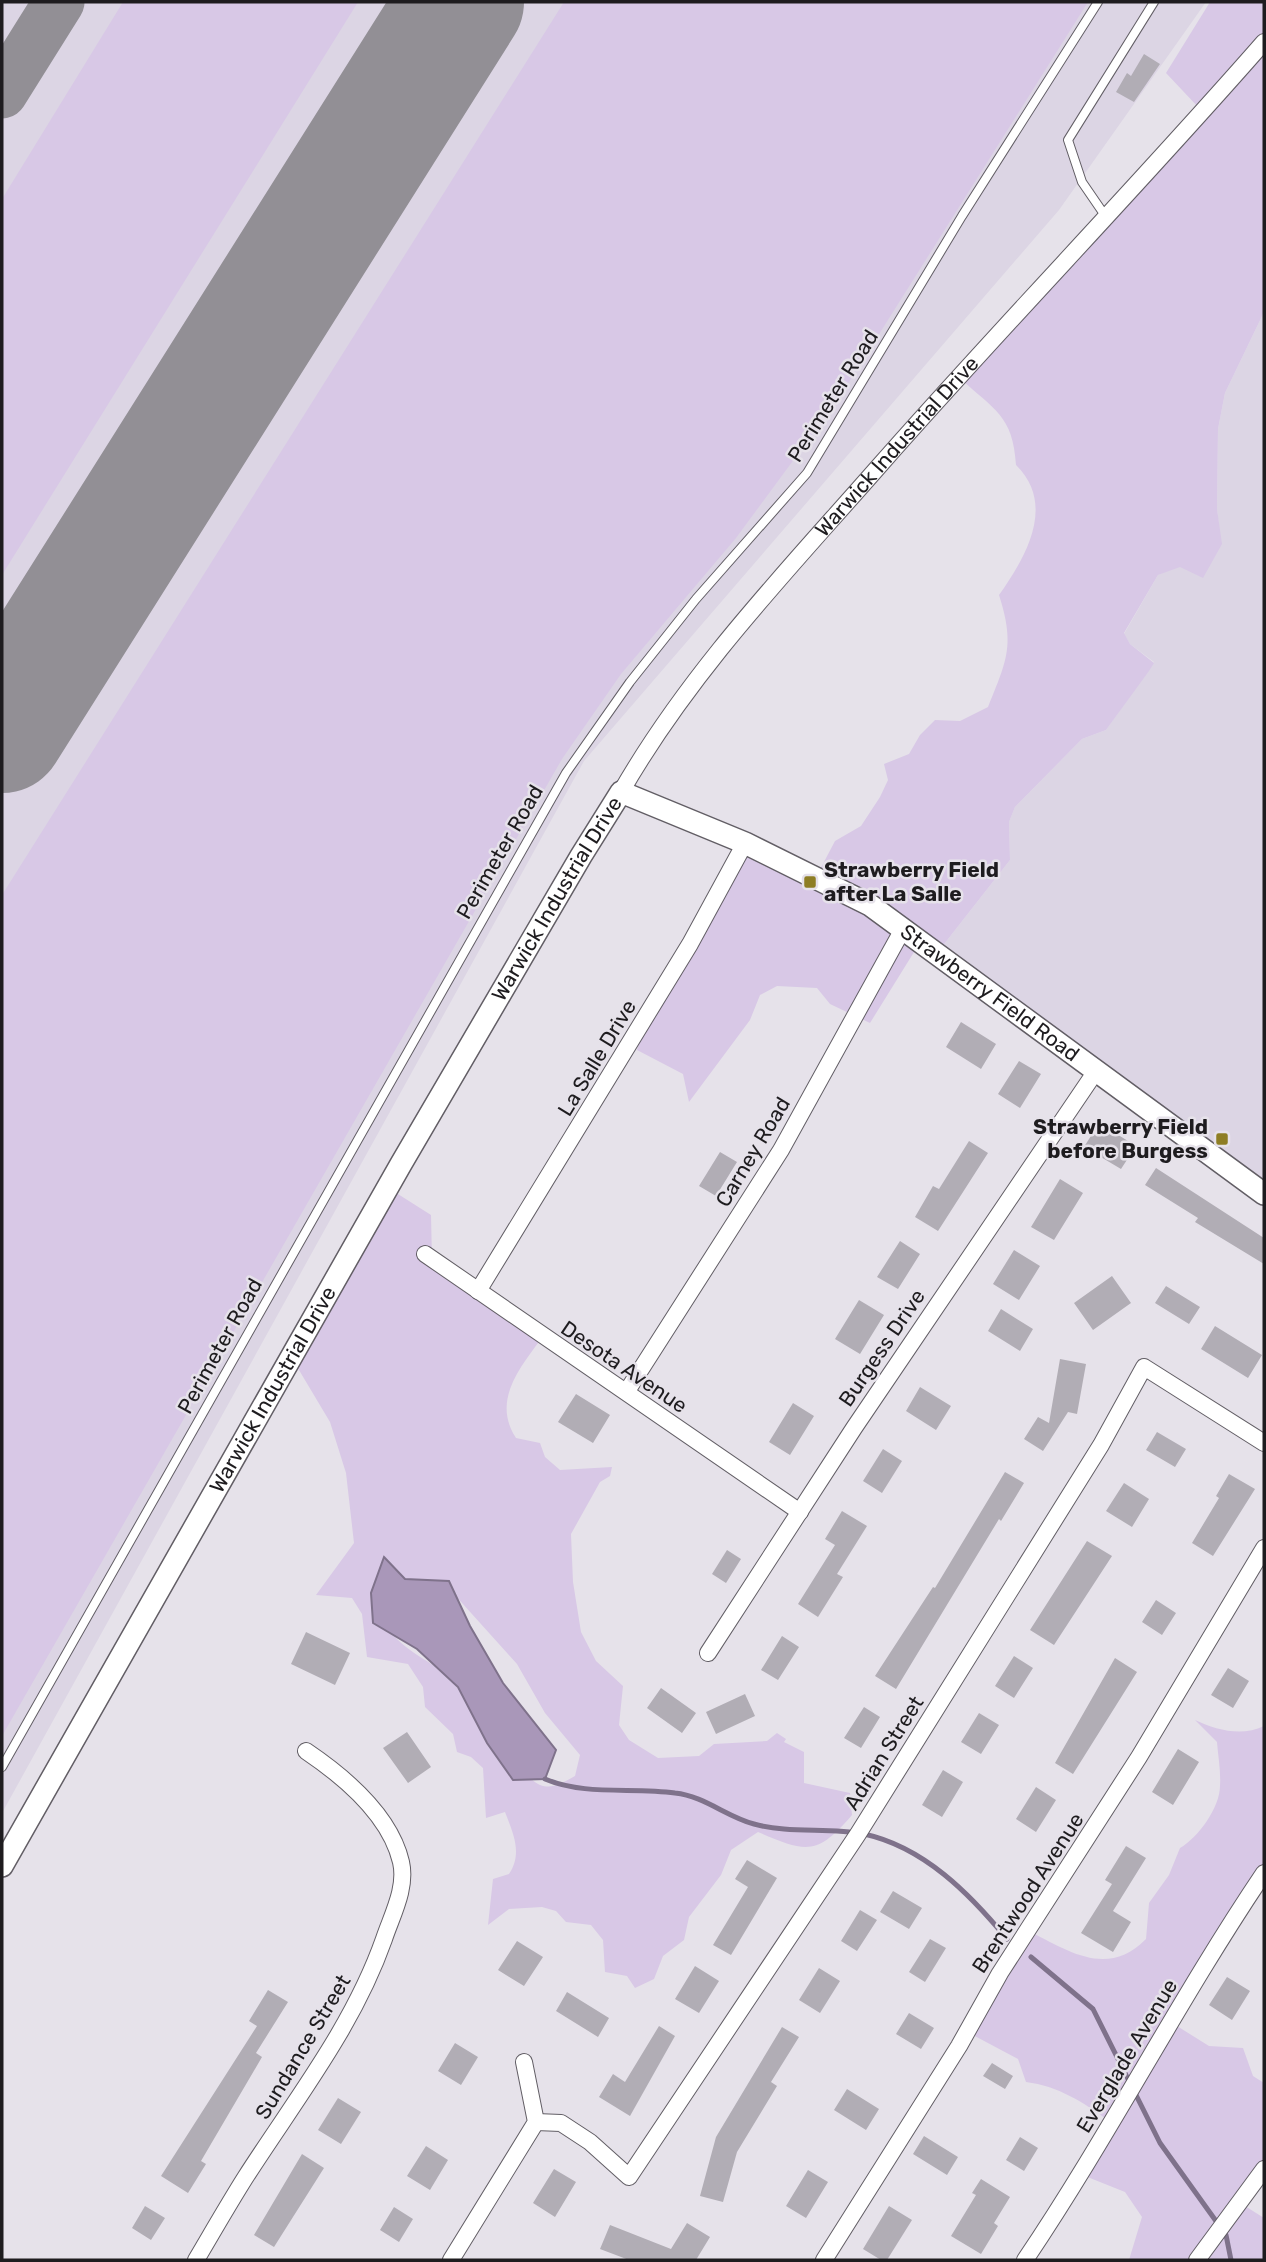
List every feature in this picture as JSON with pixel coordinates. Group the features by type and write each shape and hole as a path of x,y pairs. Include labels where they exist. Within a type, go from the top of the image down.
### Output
{"street":[{"name":"Warwick Industrial Drive","path":"2,1866 442,1094 656,735 771,587 955,379 1264,42"},
{"name":"Strawberry Field Road","path":"621,792 745,843 842,890 902,929 1264,1194"},
{"name":"La Salle Drive","path":"478,1291 668,979 745,843"},
{"name":"Carney Road","path":"627,1391 781,1150 902,929"},
{"name":"Burgess Drive","path":"708,1653 1096,1071"},
{"name":"Desota Avenue","path":"425,1254 800,1512"},
{"name":"Adrian Street","path":"536,2122 561,2123 590,2142 629,2177 858,1834 1101,1445 1144,1367 1264,1443"},
{"name":"Brentwood Avenue","path":"824,2260 959,2046 999,1973 1139,1757 1264,1548"},
{"name":"Sundance Street","path":"196,2260 246,2178 331,2050 379,1956 400,1893 401,1863 389,1836 370,1805 352,1785 306,1751"},
{"name":"Everglade Avenue","path":"1025,2260 1067,2198 1127,2091 1264,1873"},
{"path":"451,2260 536,2122 524,2062"},
{"path":"1197,2260 1264,2169"}],"lane":[{"name":"Perimeter Road","path":"2,1767 566,774 630,682 696,599 807,473 962,216 1098,2"},
{"path":"1106,217 1082,182 1068,141 1154,2"}],"shaded area":[{"path":"2,2 1206,2 1059,210 584,761 2,1813"},
{"path":"123,2 358,2 2,575 2,199"},
{"path":"564,2 1088,2 837,401 736,538 621,674 562,759 2,1736 2,895"},
{"path":"1210,2 1264,2 1264,312 1225,393 1218,429 1217,509 1222,544 1203,578 1180,567 1158,575 1124,633 1130,644 1154,663 1149,671 1106,730 1082,739 1015,807 1009,822 1010,860 941,948 919,944 870,1023 830,1004 817,988 777,986 760,995 750,1020 689,1102 683,1074 637,1050 639,1042 751,849 815,879 835,841 861,826 880,797 888,780 884,764 909,754 920,735 935,720 960,721 988,707 1007,652 1007,627 999,595 1027,548 1033,531 1034,497 1028,481 1016,465 1011,435 1006,424 992,406 960,378 1199,108 1166,73"},
{"path":"1264,312 1264,1193 941,948 1010,860 1009,822 1015,807 1082,739 1106,730 1154,662 1130,644 1124,634 1158,575 1221,544 1217,509 1218,429 1225,393"},
{"path":"390,1189 431,1215 432,1260 541,1339 511,1386 507,1411 509,1424 516,1438 540,1443 545,1457 560,1470 612,1467 610,1476 600,1482 571,1534 573,1582 581,1632 596,1661 623,1686 619,1725 629,1740 658,1758 699,1756 714,1744 767,1741 777,1733 786,1739 784,1742 804,1752 804,1783 850,1793 852,1815 829,1838 810,1847 788,1844 758,1832 731,1850 721,1875 689,1917 684,1940 663,1956 654,1979 635,1988 627,1976 605,1972 603,1940 591,1925 566,1922 556,1911 542,1907 509,1909 488,1925 493,1879 509,1874 516,1851 505,1812 486,1818 483,1768 471,1757 457,1752 453,1734 425,1707 423,1687 408,1664 367,1657 362,1614 352,1598 316,1595 354,1543 346,1473 330,1422 293,1360","holes":["444,1583 517,1664 545,1713 580,1755 575,1776 558,1785 540,1785 530,1778 455,1682 406,1647 391,1632"]},
{"path":"384,1557 405,1579 449,1581 470,1626 503,1683 556,1750 545,1779 513,1780 487,1743 458,1687 417,1649 373,1623 371,1593"},
{"path":"1195,1720 1212,1727 1238,1732 1264,1726 1264,1871 1177,2026 1209,2046 1243,2048 1253,2076 1264,2083 1264,2167 1245,2206 1264,2218 1264,2260 1129,2260 1142,2217 1125,2192 1080,2174 1109,2121 1070,2096 1049,2087 1026,2082 1018,2059 971,2034 1031,1932 1075,1953 1104,1959 1118,1957 1146,1939 1149,1903 1169,1875 1180,1848 1194,1837 1207,1821 1219,1794 1217,1742"}],"building":[{"path":"1144,54 1160,64 1134,102 1116,92 1127,73 1131,76"},
{"path":"961,1022 996,1044 981,1069 946,1047"},
{"path":"1019,1061 1041,1074 1020,1108 998,1094"},
{"path":"1099,1123 1136,1146 1121,1169 1084,1147"},
{"path":"969,1141 988,1153 938,1231 915,1217 933,1186 939,1189"},
{"path":"720,1152 737,1162 716,1196 699,1186"},
{"path":"1156,1168 1264,1238 1264,1264 1195,1222 1198,1218 1145,1185"},
{"path":"1060,1179 1083,1193 1054,1240 1031,1227"},
{"path":"900,1241 920,1254 898,1289 877,1277"},
{"path":"1014,1250 1040,1266 1019,1300 993,1284"},
{"path":"1112,1276 1131,1303 1093,1330 1074,1303"},
{"path":"1166,1286 1200,1307 1189,1324 1155,1303"},
{"path":"859,1300 884,1315 860,1354 835,1339"},
{"path":"1001,1309 1033,1329 1020,1351 988,1331"},
{"path":"1215,1326 1262,1355 1248,1378 1201,1349"},
{"path":"1060,1359 1086,1364 1077,1414 1068,1412 1043,1451 1024,1439 1038,1417 1049,1423"},
{"path":"920,1387 951,1406 936,1430 906,1411"},
{"path":"576,1394 610,1415 593,1443 558,1422"},
{"path":"793,1403 814,1416 790,1455 769,1442"},
{"path":"1157,1432 1186,1449 1175,1467 1146,1450"},
{"path":"883,1449 902,1461 882,1493 863,1481"},
{"path":"1005,1472 1024,1483 1001,1521 999,1519 896,1689 875,1676 933,1587 935,1588"},
{"path":"1229,1474 1255,1489 1213,1556 1192,1543 1219,1498 1216,1496"},
{"path":"1124,1483 1149,1499 1132,1527 1106,1511"},
{"path":"842,1511 867,1526 837,1574 843,1577 818,1617 798,1604 835,1545 825,1539"},
{"path":"1087,1541 1112,1556 1054,1645 1030,1630"},
{"path":"727,1550 741,1559 726,1583 712,1574"},
{"path":"1156,1600 1176,1613 1162,1635 1142,1622"},
{"path":"306,1632 350,1653 335,1685 291,1664"},
{"path":"782,1636 799,1647 778,1680 761,1670"},
{"path":"1014,1656 1033,1668 1014,1698 995,1686"},
{"path":"1115,1658 1137,1672 1073,1774 1055,1763"},
{"path":"1228,1668 1249,1681 1233,1708 1211,1695"},
{"path":"661,1688 696,1713 682,1733 647,1708"},
{"path":"745,1694 755,1716 716,1734 706,1712"},
{"path":"864,1707 880,1717 861,1748 844,1738"},
{"path":"979,1713 999,1725 981,1754 961,1742"},
{"path":"407,1732 431,1767 408,1783 383,1748"},
{"path":"1178,1749 1199,1762 1173,1805 1152,1792"},
{"path":"943,1770 963,1782 942,1817 922,1805"},
{"path":"1036,1787 1056,1800 1036,1832 1016,1819"},
{"path":"1126,1846 1146,1858 1113,1911 1131,1922 1113,1952 1081,1933 1112,1884 1105,1880"},
{"path":"747,1860 777,1878 731,1955 713,1945 748,1887 735,1879"},
{"path":"893,1891 922,1908 909,1929 880,1912"},
{"path":"860,1910 877,1920 857,1951 841,1941"},
{"path":"930,1939 946,1948 925,1982 909,1972"},
{"path":"517,1941 543,1957 524,1986 498,1970"},
{"path":"695,1966 719,1981 699,2013 675,1999"},
{"path":"819,1968 840,1981 820,2013 799,2000"},
{"path":"1227,1977 1250,1991 1232,2020 1209,2005"},
{"path":"268,1990 288,2002 256,2053 262,2057 201,2161 206,2164 188,2193 161,2176 257,2026 249,2021"},
{"path":"567,1992 609,2018 598,2037 556,2011"},
{"path":"909,2013 934,2028 921,2049 896,2034"},
{"path":"659,2026 675,2036 630,2116 599,2097 613,2074 625,2082"},
{"path":"782,2027 799,2037 771,2082 777,2086 737,2152 723,2202 700,2196 716,2137"},
{"path":"455,2043 478,2057 461,2085 438,2071"},
{"path":"992,2063 1013,2076 1005,2089 983,2076"},
{"path":"847,2089 879,2109 866,2130 834,2110"},
{"path":"338,2098 361,2112 341,2144 318,2130"},
{"path":"924,2136 958,2157 947,2175 913,2154"},
{"path":"1020,2137 1038,2148 1024,2171 1006,2160"},
{"path":"426,2146 448,2160 430,2190 407,2176"},
{"path":"302,2154 324,2168 274,2247 254,2235"},
{"path":"554,2169 576,2182 555,2217 533,2203"},
{"path":"808,2170 828,2182 806,2218 786,2206"},
{"path":"981,2179 1010,2197 994,2223 998,2226 981,2254 951,2236 976,2195 972,2193"},
{"path":"145,2206 165,2218 151,2240 132,2228"},
{"path":"889,2206 912,2220 887,2260 881,2260 863,2249"},
{"path":"394,2207 413,2219 399,2242 380,2230"},
{"path":"687,2223 710,2237 696,2260 629,2260 600,2249 610,2225 671,2249"}],"waterway":[{"path":"545,1779 576,1788 659,1791 686,1795 754,1824 781,1829 850,1832 886,1840 926,1861 944,1874 977,1905 1007,1939"},
{"path":"1031,1957 1093,2009 1160,2143 1226,2235 1231,2260"}],"taxiway":[{"path":"2,93 59,2"}],"runway":[{"path":"2,730 461,2"}],"place":[{"name":"Strawberry Field after La Salle","path":"810,882"},
{"name":"Strawberry Field before Burgess","path":"1222,1139"}]}
